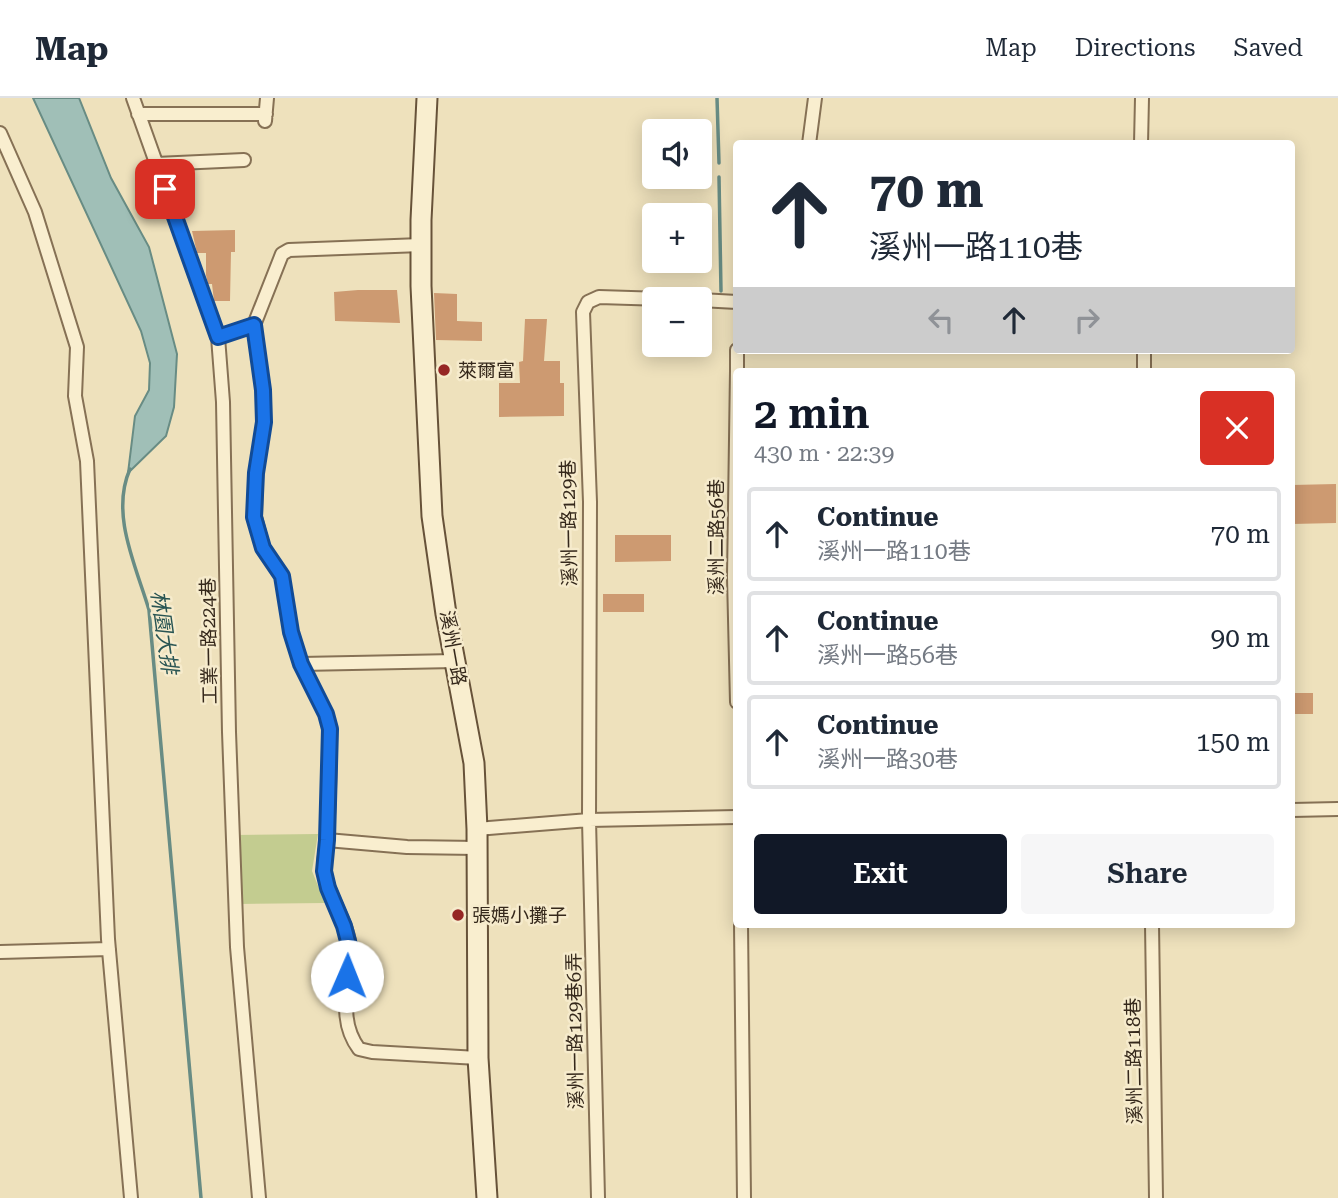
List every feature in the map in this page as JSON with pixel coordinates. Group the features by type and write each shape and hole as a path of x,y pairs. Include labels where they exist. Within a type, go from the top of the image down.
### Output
{"street":[{"name":"工業一路224巷","path":"133,98 218,337 223,402 229,732 237,947 259,1198"},
{"path":"138,114 265,118 267,98"},
{"name":"溪州一路","path":"427,98 421,245 432,516 474,764 478,1058 487,1198"},
{"path":"810,140 815,98"},
{"path":"1142,98 1142,140"},
{"path":"0,133 35,212 77,347 75,396 87,461 109,949 131,1198"},
{"path":"156,164 244,160"},
{"path":"421,245 289,250 282,254 254,325 261,371 264,422 256,473 254,517 263,548 282,576 291,632 301,664 326,714 330,729 324,871 350,949 345,1003 346,1022 351,1038 359,1049 372,1052 478,1058"},
{"name":"溪州一路129巷","path":"589,820 590,502 583,312 588,302 599,297 642,298"},
{"path":"712,301 733,302"},
{"path":"218,337 254,325"},
{"path":"301,664 455,661"},
{"path":"1295,810 1338,809"},
{"path":"327,840 407,847 589,820 733,817"},
{"name":"溪州一路129巷6弄","path":"589,820 597,1198"},
{"path":"741,928 744,1198"},
{"name":"溪州二路118巷","path":"1152,928 1156,1198"},
{"path":"0,952 109,949"}],"green space":[{"path":"318,834 312,871 325,903 238,904 234,835"}],"water":[{"path":"33,98 79,98 111,178 149,247 177,354 174,407 166,436 128,473 135,416 149,390 150,363 141,331"}],"building":[{"path":"235,230 235,252 231,252 230,301 214,301 212,284 208,284 206,275 206,253 197,253 192,231"},
{"path":"397,290 400,323 335,321 334,292"},
{"path":"434,293 457,294 457,321 482,322 482,341 436,340"},
{"path":"525,319 547,319 544,361 560,361 560,383 564,383 564,416 499,417 499,383 520,383 519,362 523,361"},
{"path":"1336,484 1336,523 1295,524 1295,485"},
{"path":"615,535 671,535 671,561 615,562"},
{"path":"603,594 644,594 644,612 603,612"},
{"path":"1295,693 1313,693 1313,714 1295,714"}],"waterway":[{"path":"717,98 719,163"},
{"path":"719,177 721,291"},
{"name":"林園大排","path":"130,469 125,486 124,522 132,558 149,610 201,1198"}],"place":[{"name":"萊爾富","path":"444,370"},
{"name":"張媽小攤子","path":"458,915"}],"route":[{"path":"165,189 218,337 254,325 263,390 264,422 256,473 254,517 263,548 282,576 291,632 301,664 326,714 330,729 324,871 350,949 347,976"}]}
